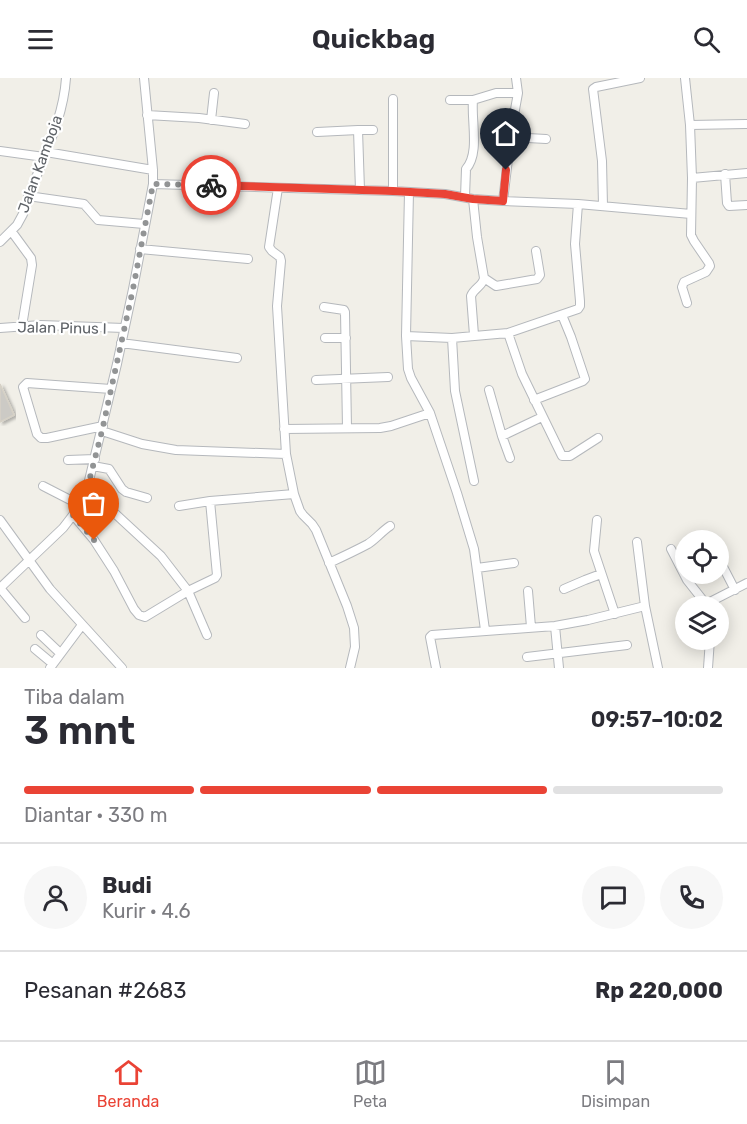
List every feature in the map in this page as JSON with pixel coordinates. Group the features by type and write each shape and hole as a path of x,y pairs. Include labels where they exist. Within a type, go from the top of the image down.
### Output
{"street":[{"name":"Jalan Kamboja","path":"1,238 12,232 17,225 45,155 65,92 66,78"},
{"path":"25,618 0,588 63,528 80,505 86,493 111,389 153,184 144,78"},
{"path":"503,201 510,137 518,93 516,78"},
{"path":"603,206 602,161 593,89 640,78"},
{"path":"686,78 690,125 692,237 710,266 706,272 684,282 682,287 687,303"},
{"path":"211,120 214,93"},
{"path":"450,100 473,100 496,93 518,93"},
{"path":"393,99 393,191"},
{"path":"473,100 474,151 470,165 466,169 484,278 483,283 471,296 474,335"},
{"path":"147,116 176,116 245,124"},
{"path":"690,125 746,124"},
{"path":"358,130 360,190"},
{"path":"317,132 373,130"},
{"path":"510,137 546,139"},
{"path":"0,151 153,170"},
{"path":"692,178 747,173"},
{"path":"725,174 727,204 733,207 747,205"},
{"path":"153,184 393,191 691,214"},
{"path":"278,188 269,247 281,259 277,306 286,454 294,494 303,515 316,530 347,606 355,635 350,668"},
{"path":"409,192 406,336 409,374 430,413 474,549 485,630"},
{"path":"28,196 84,204 98,220 144,224"},
{"path":"406,336 452,338 508,333 575,310 580,305 575,244 578,204"},
{"path":"12,232 31,258 32,265 22,326"},
{"path":"140,249 248,259"},
{"path":"484,278 496,286 537,279 540,275 536,251"},
{"path":"324,308 345,312 347,428"},
{"path":"534,400 585,379 562,315"},
{"name":"Jalan Pinus I","path":"0,328 41,325 124,328"},
{"path":"508,333 522,374 562,456 570,456 598,438"},
{"path":"325,338 346,338"},
{"path":"452,338 455,391 474,481"},
{"path":"121,342 237,358"},
{"path":"316,380 388,377"},
{"path":"111,389 27,383 23,387 37,434 41,438 102,429 142,444 176,450 286,454"},
{"path":"489,390 510,458"},
{"path":"284,429 380,428 430,413"},
{"path":"502,436 542,417"},
{"path":"68,460 94,463 109,469 122,489 147,498"},
{"path":"43,486 80,505"},
{"path":"86,493 108,507 161,556 188,591 207,635"},
{"path":"179,506 294,494"},
{"path":"73,515 94,540 134,609 145,617 217,575 210,501"},
{"path":"597,520 594,551 615,614"},
{"path":"0,521 50,589 122,668"},
{"path":"329,563 370,543 380,532 390,526"},
{"path":"637,542 645,606 658,668"},
{"path":"671,549 687,580 699,596"},
{"path":"477,568 514,563"},
{"path":"564,589 601,574"},
{"path":"729,578 735,590"},
{"path":"723,596 747,584"},
{"path":"528,591 531,627"},
{"path":"436,668 430,638 432,635 555,626 645,606"},
{"path":"35,649 51,666 82,625"},
{"path":"555,626 560,668"},
{"path":"41,635 60,653"},
{"path":"527,657 627,645"},
{"path":"708,668 709,650"}],"building":[{"path":"0,384 14,415 0,422"}],"way so far":[{"path":"94,540 73,515 86,493 102,431 153,184 211,185"}],"route":[{"path":"211,185 393,191 503,201 506,170"}]}
